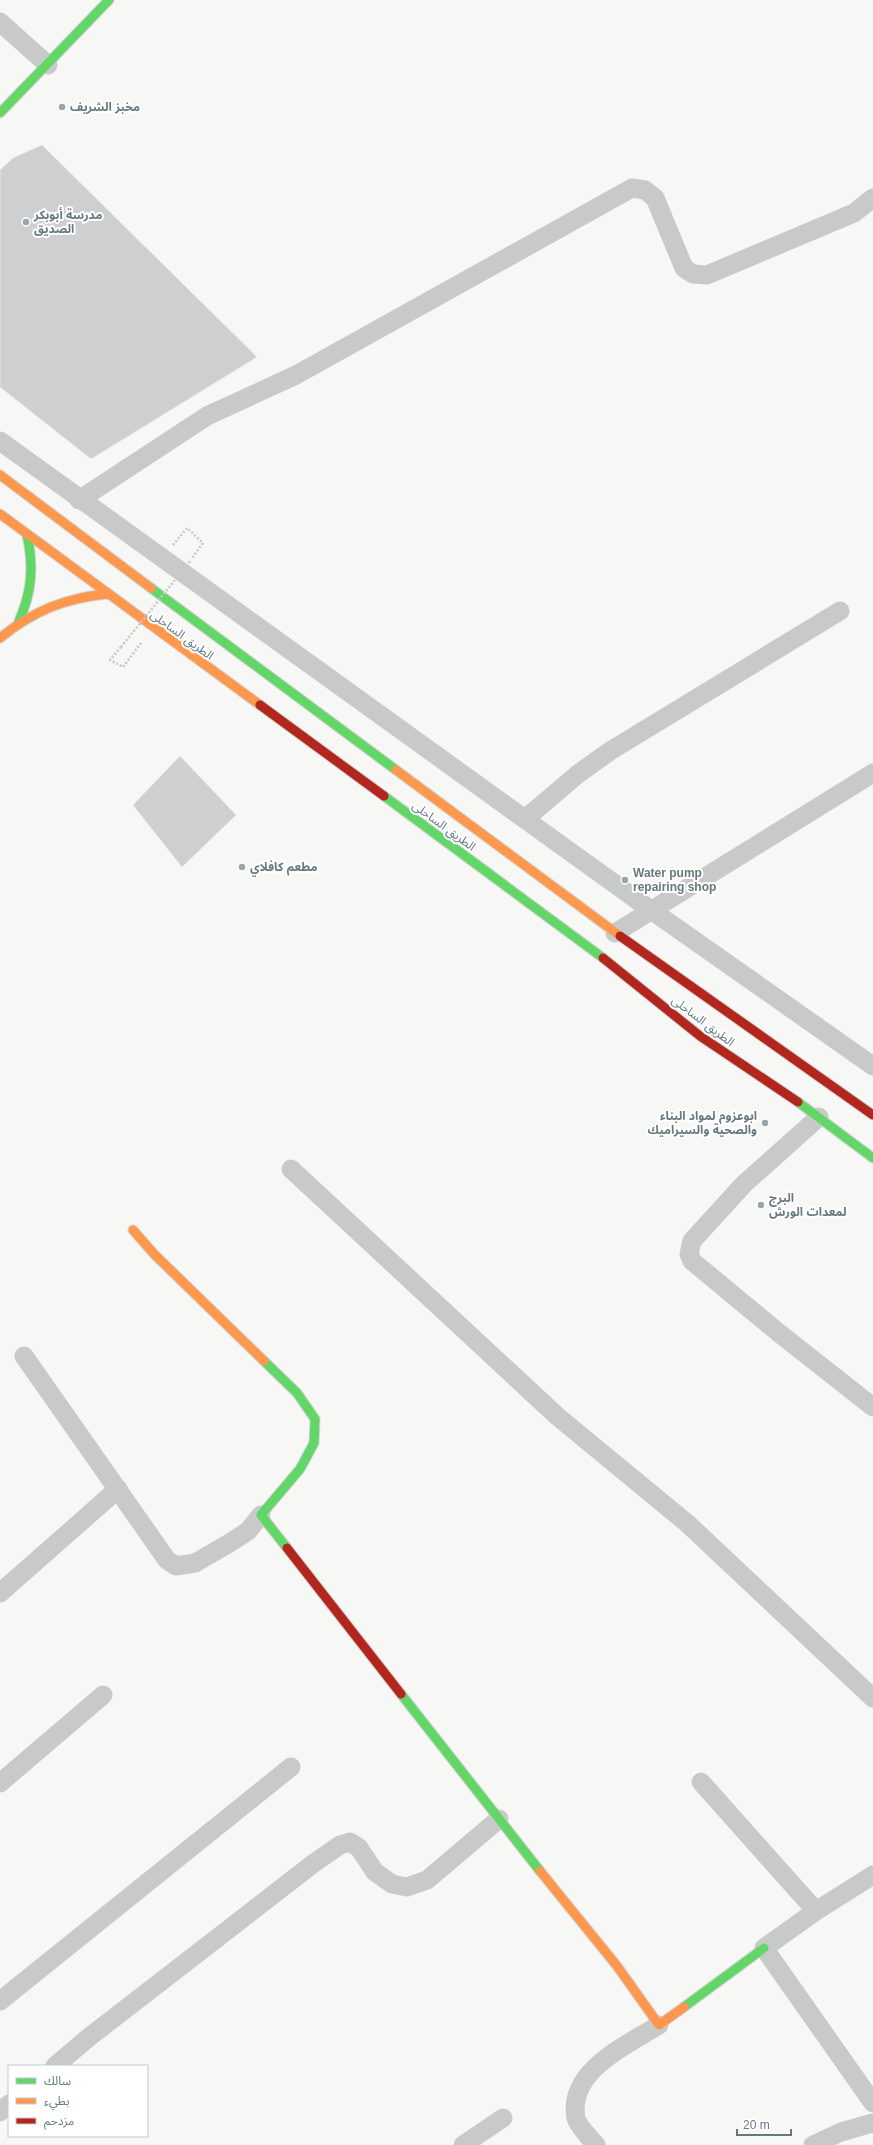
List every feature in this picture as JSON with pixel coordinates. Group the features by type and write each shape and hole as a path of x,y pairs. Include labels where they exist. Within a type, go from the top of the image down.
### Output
{"main road":[{"path":"0,113 48,65 109,0"},
{"name":"الطريق الساحلى","path":"0,474 615,933 873,1115"},
{"name":"الطريق الساحلى","path":"0,514 579,939 700,1036 819,1117 873,1158"},
{"path":"19,621 28,600 32,579 32,557 27,535"},
{"path":"0,638 19,621 61,601 107,594"},
{"path":"133,1230 154,1254 296,1393 315,1419 314,1443 300,1469 261,1515 499,1819 617,1966 659,2025 764,1948"}],"street":[{"path":"0,22 48,65"},
{"path":"79,500 207,416 296,374 632,188 645,190 655,198 684,268 693,274 706,275 854,213 873,198"},
{"path":"0,441 79,500 651,910 873,1066"},
{"path":"525,819 578,774 610,750 840,611"},
{"path":"615,933 873,773"},
{"path":"819,1117 744,1184 692,1241 689,1254 692,1261 779,1334 873,1407"},
{"path":"291,1170 557,1416 688,1524 873,1698"},
{"path":"24,1356 167,1560 176,1566 195,1563 248,1531 261,1515"},
{"path":"0,1593 118,1489"},
{"path":"0,1783 103,1695"},
{"path":"0,2001 291,1766"},
{"path":"701,1782 816,1911"},
{"path":"56,2065 307,1868 340,1845 350,1842 355,1845 368,1859 375,1872 392,1884 407,1887 427,1880 499,1819"},
{"path":"873,1875 816,1911 764,1948 873,2103"},
{"path":"596,2145 576,2119 575,2099 584,2081 598,2063 659,2025"},
{"path":"0,2112 8,2105"},
{"path":"463,2145 503,2118"},
{"path":"813,2145 841,2132 873,2123"}],"path":[{"path":"130,657 123,666 110,660 203,543 186,528 181,534"}],"building":[{"path":"42,145 257,357 91,459 0,387 0,170 13,158"},
{"path":"180,756 236,815 182,867 133,805"}],"traffic: fast":[{"path":"0,113 109,0"},
{"path":"19,621 27,600 30,579 31,557 27,535"},
{"path":"151,588 396,770"},
{"path":"384,796 603,958"},
{"path":"798,1102 873,1158"},
{"path":"264,1361 297,1393 315,1419 314,1443 300,1469 261,1515 287,1548"},
{"path":"401,1694 540,1871"},
{"path":"684,2007 764,1948"}],"traffic: slow":[{"path":"0,475 151,588"},
{"path":"0,514 260,705"},
{"path":"0,638 25,620 50,607 77,599 107,594"},
{"path":"396,770 620,936"},
{"path":"133,1230 154,1254 264,1361"},
{"path":"540,1871 617,1966 659,2025 684,2007"}],"traffic: jam":[{"path":"260,705 384,796"},
{"path":"620,936 873,1115"},
{"path":"603,958 700,1036 798,1102"},
{"path":"287,1548 401,1694"}],"place":[{"name":"مخبز الشريف","path":"62,107"},
{"name":"مدرسة أبوبكر الصديق","path":"26,222"},
{"name":"مطعم كافلاي","path":"242,867"},
{"name":"Water pump repairing shop","path":"625,880"},
{"name":"ابوعزوم لمواد البناء والصحية والسيراميك","path":"765,1123"},
{"name":"البرج لمعدات الورش","path":"761,1205"}]}
